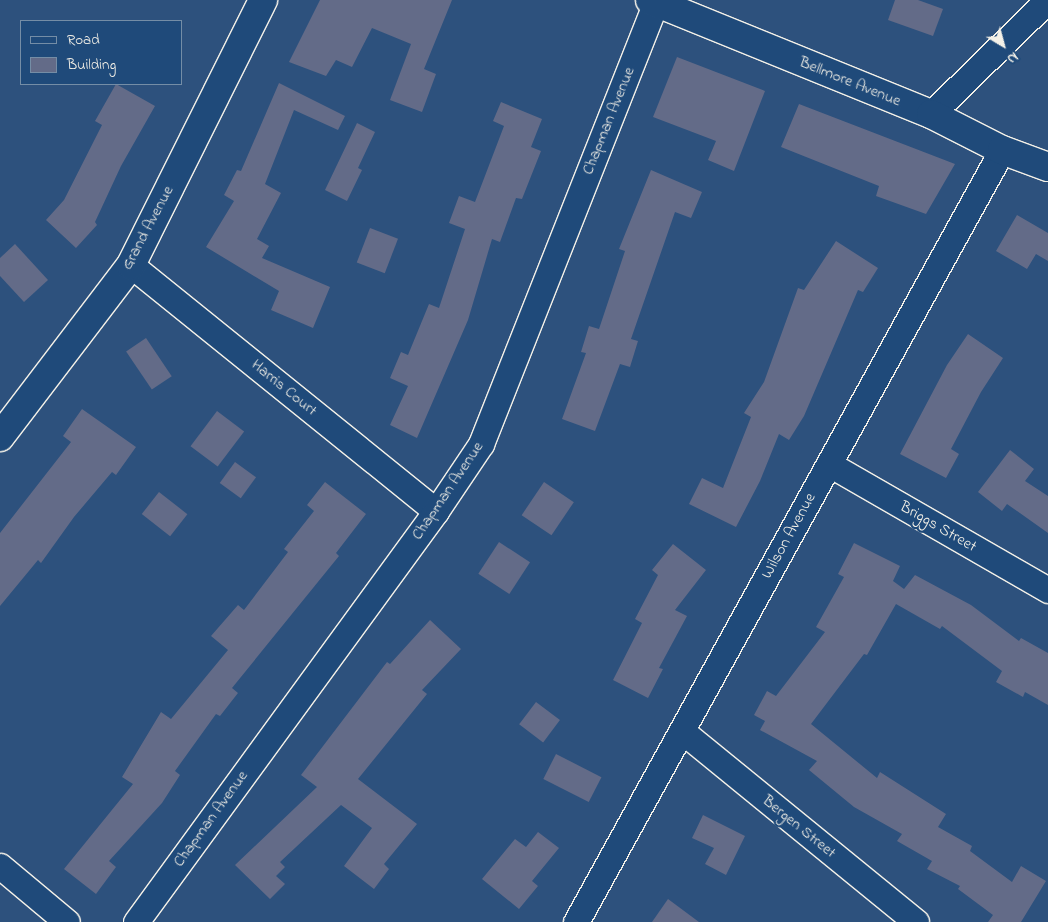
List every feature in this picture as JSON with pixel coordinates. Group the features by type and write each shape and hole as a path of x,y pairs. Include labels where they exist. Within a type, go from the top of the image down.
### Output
{"street":[{"name":"Grand Avenue","path":"0,437 131,265 263,0"},
{"path":"931,114 1048,0"},
{"name":"Bellmore Avenue","path":"653,1 931,114 1002,150 1048,167"},
{"name":"Chapman Avenue","path":"136,922 436,510 481,444 653,1"},
{"name":"Wilson Avenue","path":"576,922 1002,150"},
{"name":"Harris Court","path":"131,265 436,510"},
{"name":"Briggs Street","path":"829,464 1048,590"},
{"name":"Bergen Street","path":"682,731 916,922"},
{"path":"0,866 67,922"}],"building":[{"path":"320,0 452,0 424,69 436,74 422,112 390,100 411,44 372,28 352,67 336,60 326,76 289,62"},
{"path":"895,0 918,0 943,9 933,36 888,20"},
{"path":"677,57 765,91 734,171 708,160 716,141 653,117"},
{"path":"279,83 345,116 338,130 294,110 265,184 281,193 257,239 269,246 262,258 330,287 313,328 271,310 279,291 206,247 234,201 224,195 237,170 241,171"},
{"path":"115,85 155,106 121,166 95,222 97,225 76,248 46,220 64,200 102,125 95,121"},
{"path":"501,102 542,119 531,147 541,151 522,199 516,198 500,242 492,239 468,320 417,438 390,425 408,386 390,378 401,352 408,355 429,304 439,308 465,229 449,223 459,196 475,202 504,126 493,121"},
{"path":"799,104 955,164 926,214 876,196 879,186 781,147"},
{"path":"357,123 375,132 358,168 362,170 347,201 325,190"},
{"path":"651,170 702,192 691,218 675,212 631,339 638,341 630,367 620,364 595,431 562,419 586,353 581,352 589,326 599,329 625,251 619,249"},
{"path":"1017,215 1048,233 1048,261 1036,254 1027,269 996,251"},
{"path":"370,228 398,239 385,273 357,263"},
{"path":"836,241 878,268 863,292 858,290 804,416 789,440 779,434 760,481 736,527 689,504 702,478 723,488 751,417 744,413 764,382 798,288 804,290"},
{"path":"15,244 48,280 24,302 0,276 0,258"},
{"path":"968,334 1003,358 981,392 951,449 959,454 946,478 900,454 947,365"},
{"path":"146,338 172,376 152,390 126,351"},
{"path":"82,409 136,447 116,475 112,472 74,517 41,563 38,560 0,606 0,533 71,442 63,436"},
{"path":"217,411 244,431 218,467 191,446"},
{"path":"1010,450 1034,469 1025,481 1048,496 1048,533 1007,504 1002,511 978,492"},
{"path":"235,462 256,477 241,498 220,483"},
{"path":"325,482 366,514 336,553 339,556 232,688 238,693 220,716 216,714 175,771 180,775 162,803 109,861 116,867 96,894 64,869 133,784 122,777 161,712 171,719 228,650 211,636 238,605 244,610 288,552 284,549 314,511 307,505"},
{"path":"544,482 574,502 551,535 522,515"},
{"path":"159,492 187,514 170,536 142,514"},
{"path":"499,542 530,562 509,594 478,574"},
{"path":"854,543 900,566 893,581 904,589 915,575 971,605 1019,641 1021,638 1048,653 1048,705 1025,692 1023,697 996,682 1002,671 942,626 940,629 896,604 867,655 864,654 811,724 877,778 880,772 946,814 938,827 972,846 970,851 1012,882 1021,866 1046,881 1021,922 988,922 993,915 958,889 960,886 927,869 932,861 897,841 902,834 854,807 809,770 817,761 760,730 765,721 754,715 767,691 776,696 825,632 816,627 844,577 838,574"},
{"path":"673,544 706,570 675,610 687,616 659,668 663,669 648,698 613,680 642,623 635,619 658,575 652,570"},
{"path":"430,620 461,649 422,690 427,694 358,779 417,824 384,864 389,869 374,889 344,866 372,828 341,805 280,862 285,867 276,876 285,884 270,899 235,865 317,787 301,775 387,662 390,664"},
{"path":"536,702 560,720 543,742 519,724"},
{"path":"556,754 601,777 589,802 543,779"},
{"path":"703,815 745,836 726,875 705,864 714,848 692,838"},
{"path":"538,832 559,848 532,881 538,886 519,909 482,879 515,839 526,847"},
{"path":"668,899 699,922 652,922"}]}
